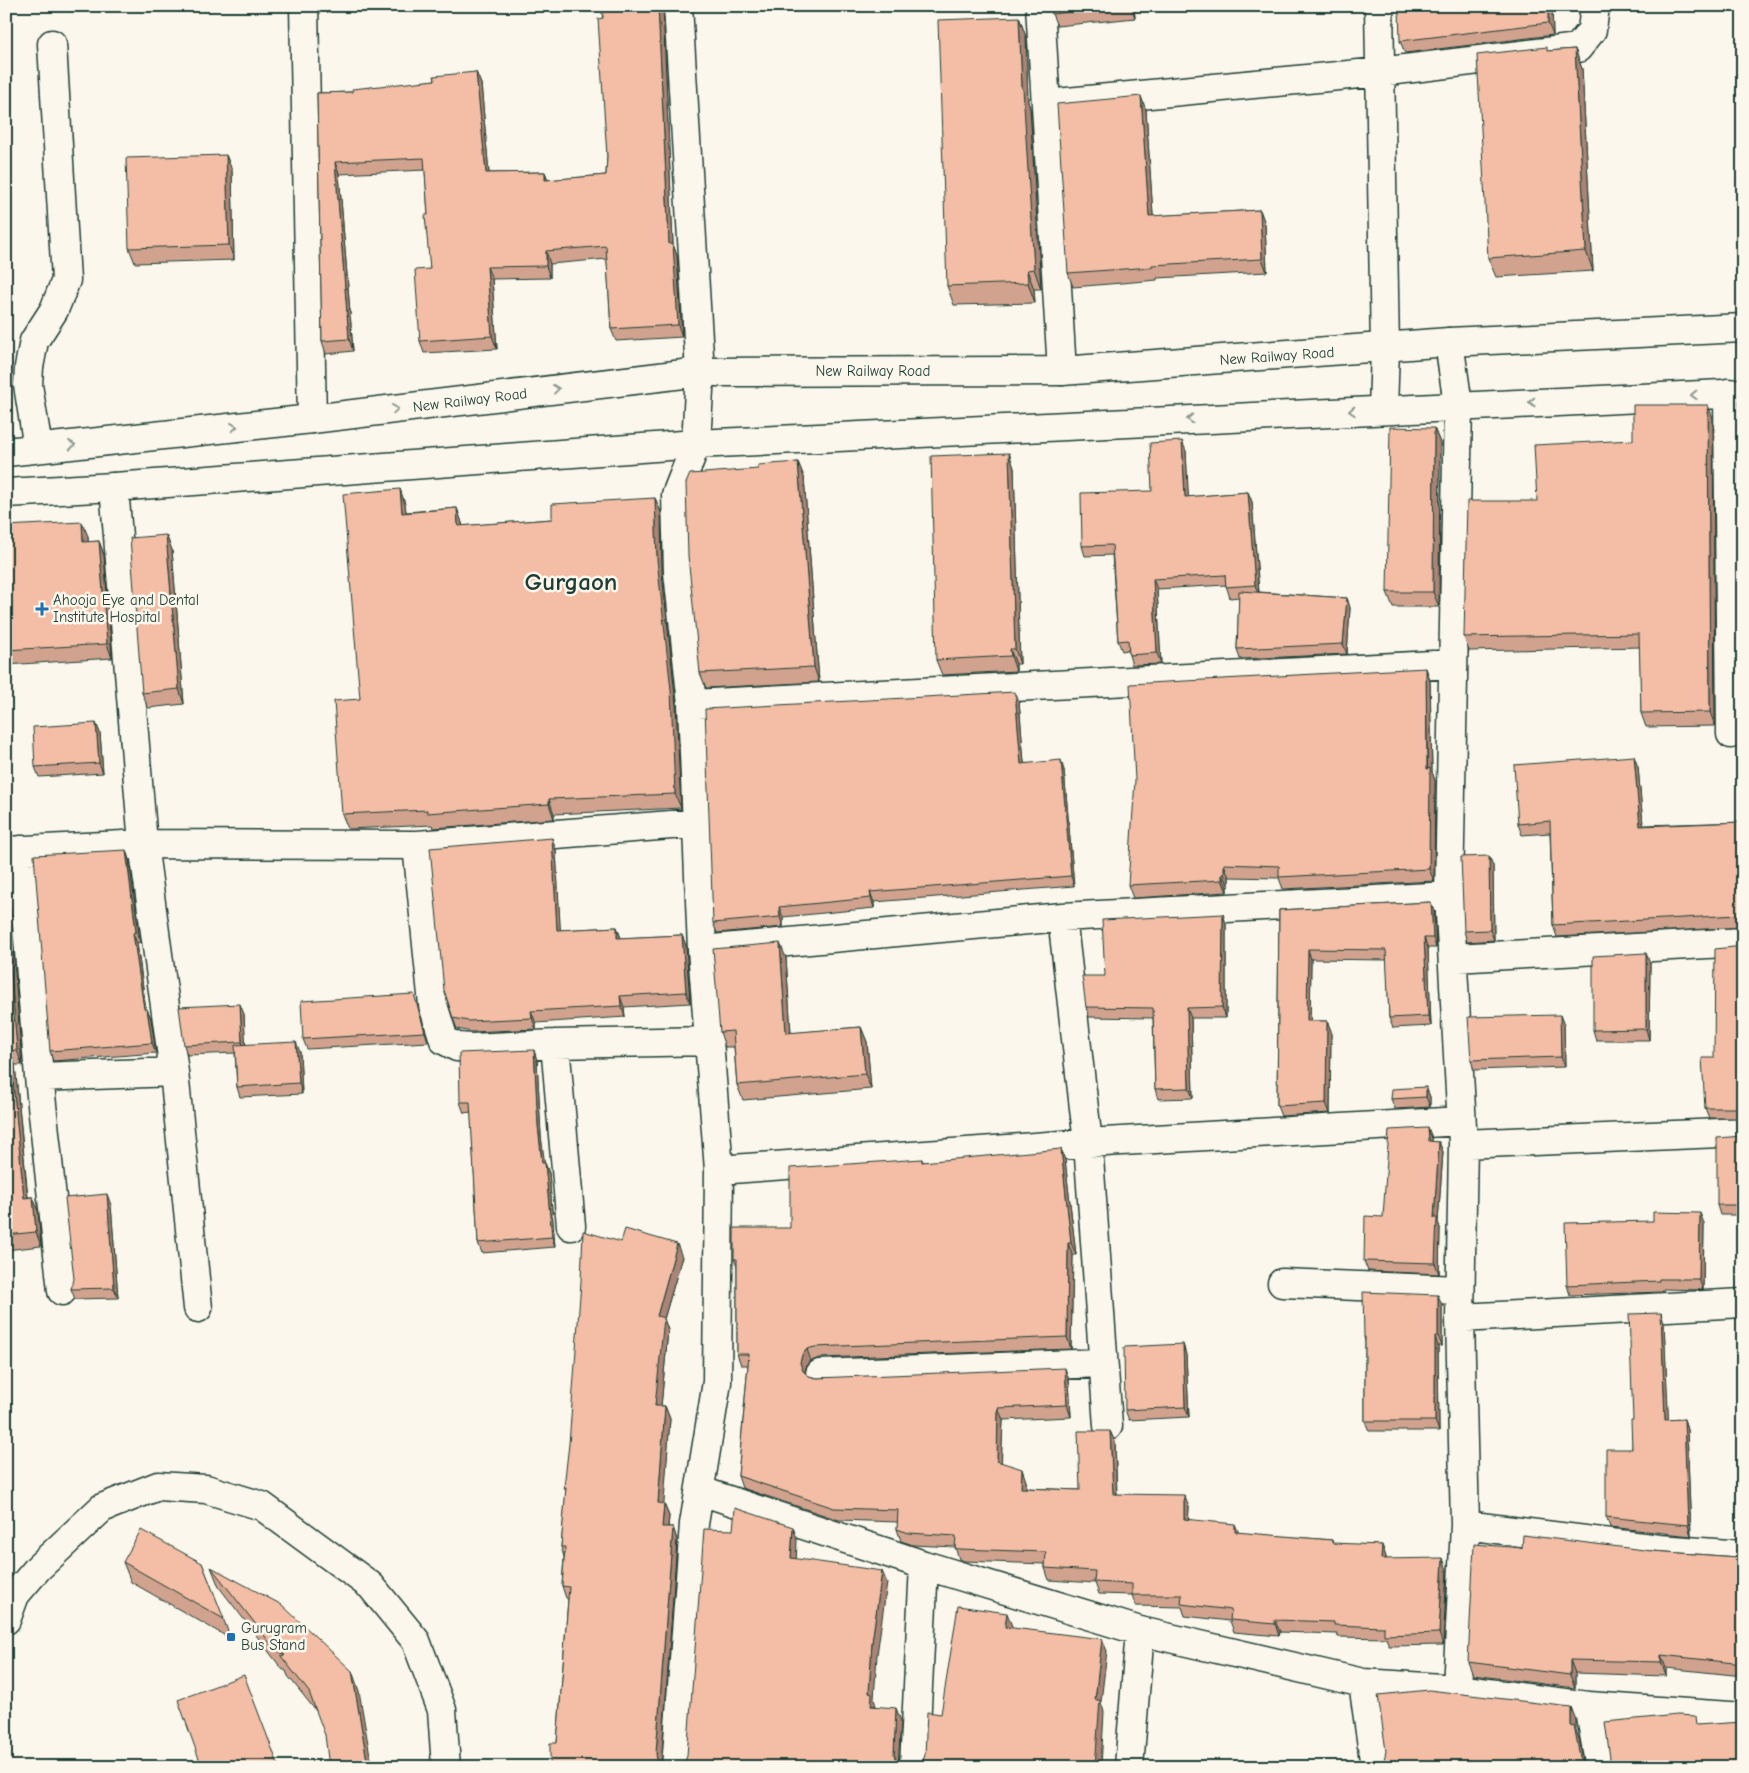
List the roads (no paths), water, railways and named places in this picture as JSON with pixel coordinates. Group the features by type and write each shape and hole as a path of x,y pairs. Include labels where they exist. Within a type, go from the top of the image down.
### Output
{"street":[{"path":"304,6 312,419"},
{"path":"676,1767 694,1524 701,1491 717,1382 719,1170 702,950 692,704 678,572 676,495 696,444 700,372 678,6"},
{"path":"1040,6 1062,371"},
{"path":"1379,6 1385,349 1383,410"},
{"path":"1046,104 1380,72 1578,48 1592,30 1595,6"},
{"path":"38,448 28,385 29,367 34,341 54,310 66,280 52,44"},
{"name":"New Railway Road","path":"6,452 312,419 700,372 1062,371 1385,349 1449,342 1743,328"},
{"path":"1449,342 1458,405 1449,896 1454,958 1462,1133 1460,1318 1465,1525 1457,1689"},
{"path":"6,493 114,487 696,444 1458,405 1735,393 1731,734"},
{"path":"114,487 143,844 174,1072 198,1308"},
{"path":"692,704 1452,664"},
{"path":"62,1291 14,850 143,844 417,845 697,822"},
{"path":"417,845 433,1005 444,1040 457,1047 472,1048 555,1044 710,1042"},
{"path":"702,950 1062,917 1449,896"},
{"path":"1062,917 1088,1142 1102,1363 1108,1426"},
{"path":"1454,958 1743,942"},
{"path":"555,1044 571,1226"},
{"path":"39,1078 174,1072"},
{"path":"719,1170 1088,1142 1462,1133 1743,1132"},
{"path":"1282,1283 1460,1290"},
{"path":"1460,1318 1743,1303"},
{"path":"820,1374 1102,1363"},
{"path":"6,1620 15,1595 38,1568 102,1508 158,1486 206,1489 262,1506 371,1586 416,1641 442,1710 446,1767"},
{"path":"701,1491 924,1565 1140,1631 1363,1682 1457,1689 1589,1706 1743,1717"},
{"path":"1465,1525 1659,1549 1743,1555"},
{"path":"914,1767 924,1565"},
{"path":"1129,1767 1140,1631"},
{"path":"1363,1682 1374,1767"},
{"path":"1589,1706 1600,1767"}],"place":[{"name":"Ahooja Eye and Dental Institute Hospital","path":"42,609"},
{"name":"Gurugram Bus Stand","path":"231,1637"}],"district":[{"name":"Gurgaon","path":"571,581"}]}
